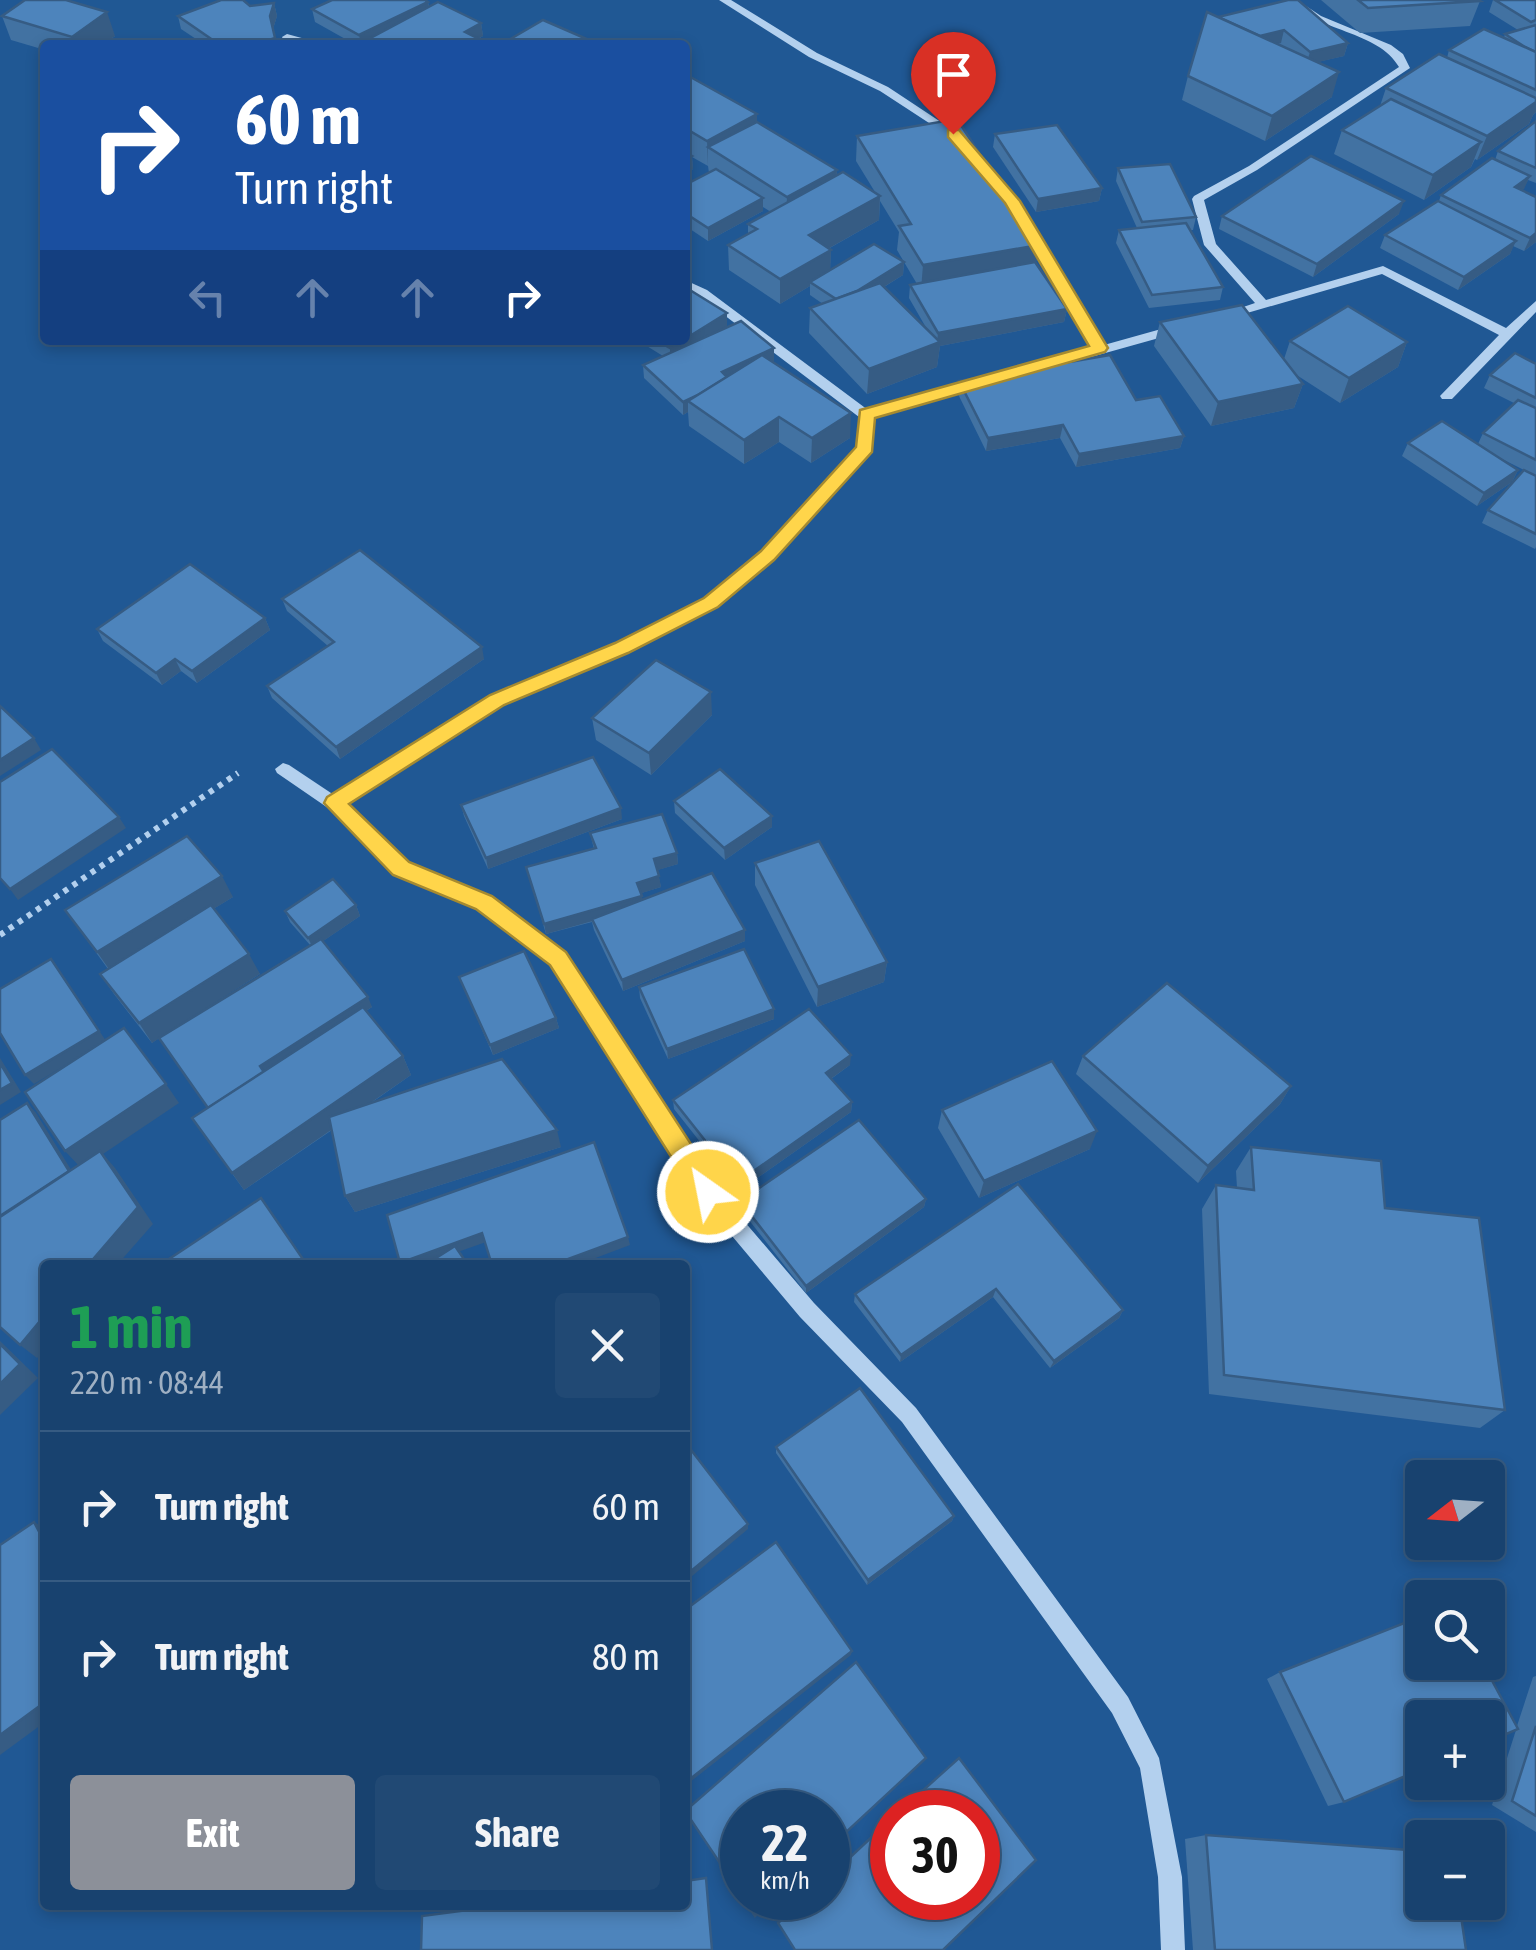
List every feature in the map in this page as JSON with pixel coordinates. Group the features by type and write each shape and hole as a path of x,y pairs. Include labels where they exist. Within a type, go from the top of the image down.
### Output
{"street":[{"path":"724,0 813,55 884,88 953,134 965,147"},
{"path":"1264,306 1210,245 1198,199 1253,168 1405,68 1395,53 1307,14 1291,0"},
{"path":"288,37 298,40"},
{"path":"988,174 1012,201 1099,348"},
{"path":"1209,320 1383,270 1506,334"},
{"path":"690,286 866,414"},
{"path":"1446,396 1536,305"},
{"path":"866,414 1191,324"},
{"path":"334,803 497,700 622,648 711,602 768,555 865,448 866,414"},
{"path":"284,769 334,803 401,868 484,902 558,958 708,1192 807,1310 909,1415 1120,1705 1144,1751 1151,1766 1170,1877 1173,1950"}],"path":[{"path":"0,935 73,890 127,848 248,766 284,769"}],"building":[{"path":"25,0 66,0 107,12 72,37 2,16"},
{"path":"221,0 243,0 250,6 274,3 270,16 275,38 213,40 178,16"},
{"path":"332,0 428,2 359,35 312,9"},
{"path":"1298,0 1348,43 1310,52 1284,30 1260,36 1218,17"},
{"path":"1358,0 1478,0 1480,1 1368,8"},
{"path":"1495,0 1536,0 1536,20 1531,22"},
{"path":"438,2 481,23 465,32 481,40 367,40"},
{"path":"1207,12 1339,72 1272,116 1188,76"},
{"path":"543,20 589,40 509,40"},
{"path":"1536,25 1536,52 1505,34"},
{"path":"1484,29 1536,52 1536,90 1449,50"},
{"path":"1439,54 1536,98 1536,102 1487,136 1386,88"},
{"path":"690,77 757,114 707,141 690,131"},
{"path":"1391,99 1481,142 1433,175 1342,130"},
{"path":"957,119 1039,245 923,265 899,226 911,224 857,136"},
{"path":"1536,121 1536,168 1498,151"},
{"path":"757,122 837,170 787,197 708,147"},
{"path":"1057,125 1102,188 1038,199 995,134"},
{"path":"1311,156 1404,201 1317,264 1222,216"},
{"path":"1492,158 1530,176 1515,187 1536,197 1536,233 1530,238 1441,195"},
{"path":"1170,164 1196,217 1142,222 1118,168"},
{"path":"716,169 763,198 708,228 690,216 690,182"},
{"path":"843,172 880,196 809,235 831,250 780,279 728,245 757,229 748,224"},
{"path":"1438,201 1516,241 1464,277 1385,235"},
{"path":"1186,223 1223,287 1152,295 1119,230"},
{"path":"874,244 904,262 857,291 836,299 810,282"},
{"path":"1035,262 1067,309 938,333 910,285"},
{"path":"880,283 940,342 869,369 810,308"},
{"path":"690,290 727,313 690,336"},
{"path":"1242,305 1303,384 1218,402 1160,322"},
{"path":"1348,306 1407,342 1349,378 1290,341"},
{"path":"741,321 774,348 722,372 727,377 683,402 643,365"},
{"path":"1515,353 1536,364 1536,398 1490,375"},
{"path":"762,355 851,413 812,438 779,417 744,440 688,401"},
{"path":"1110,355 1136,400 1160,396 1184,436 1079,454 1063,425 988,438 959,381"},
{"path":"1518,400 1536,408 1536,460 1483,433"},
{"path":"1442,421 1518,470 1484,493 1408,443"},
{"path":"1524,470 1536,476 1536,534 1488,510"},
{"path":"360,550 482,647 336,747 267,686 334,642 282,599"},
{"path":"190,564 265,618 192,671 175,659 156,673 97,629"},
{"path":"656,660 711,692 649,753 592,718"},
{"path":"0,706 34,738 0,760"},
{"path":"52,749 119,817 10,889 0,878 0,782"},
{"path":"593,757 621,808 486,858 461,805"},
{"path":"720,769 772,816 724,848 674,801"},
{"path":"662,814 677,853 654,859 659,876 637,883 642,896 544,924 526,867 596,848 590,833"},
{"path":"187,836 222,876 97,952 65,910"},
{"path":"819,841 887,962 818,987 755,863"},
{"path":"712,873 745,930 622,980 592,919"},
{"path":"333,879 356,905 308,938 285,911"},
{"path":"211,905 249,954 139,1023 100,974"},
{"path":"321,939 368,997 260,1066 264,1072 208,1108 159,1038"},
{"path":"744,949 774,1009 667,1049 639,987"},
{"path":"524,951 556,1018 490,1045 459,977"},
{"path":"51,959 99,1031 25,1075 0,1033 0,989"},
{"path":"1167,983 1291,1086 1208,1166 1083,1056"},
{"path":"363,1007 403,1056 232,1173 192,1118"},
{"path":"809,1009 851,1055 826,1073 852,1102 738,1182 673,1100"},
{"path":"124,1028 166,1084 65,1151 25,1092"},
{"path":"502,1059 557,1130 345,1196 329,1117"},
{"path":"1052,1061 1097,1131 984,1181 942,1110"},
{"path":"0,1063 12,1083 0,1090"},
{"path":"27,1103 69,1171 0,1216 0,1120"},
{"path":"859,1120 926,1199 806,1286 740,1201"},
{"path":"594,1142 628,1237 566,1260 490,1260 482,1233 399,1260 387,1215"},
{"path":"1251,1147 1381,1161 1385,1208 1479,1218 1505,1410 1224,1375 1216,1185 1254,1190"},
{"path":"100,1151 138,1207 92,1260 40,1260 40,1321 20,1345 0,1327 0,1217"},
{"path":"1018,1184 1123,1310 1054,1361 996,1289 901,1355 855,1294"},
{"path":"261,1198 304,1260 168,1260"},
{"path":"455,1246 465,1260 433,1260"},
{"path":"0,1344 20,1364 0,1384"},
{"path":"860,1388 954,1516 868,1580 776,1447"},
{"path":"690,1449 748,1524 690,1572"},
{"path":"34,1522 40,1533 40,1706 0,1735 0,1545"},
{"path":"776,1542 852,1651 690,1779 690,1606"},
{"path":"1405,1623 1405,1680 1492,1680 1502,1700 1405,1700 1405,1776 1344,1802 1280,1672"},
{"path":"856,1662 926,1758 892,1790 870,1790 870,1810 850,1829 850,1790 720,1790 720,1863 690,1818 690,1807"},
{"path":"1505,1705 1518,1729 1505,1735"},
{"path":"1536,1726 1536,1816 1512,1801"},
{"path":"959,1758 983,1790 923,1790"},
{"path":"1000,1812 1036,1860 1000,1895"},
{"path":"1206,1835 1405,1850 1405,1920 1462,1920 1466,1950 1215,1950"},
{"path":"870,1839 870,1920 974,1920 943,1950 795,1950 778,1923 781,1920 850,1920 850,1857"},
{"path":"706,1878 712,1950 421,1950 422,1916 468,1910 690,1910 690,1880"}],"route":[{"path":"708,1192 558,958 484,902 401,868 334,803 497,700 622,648 711,602 768,555 865,448 866,414 1099,348 1012,201 953,134"}]}
